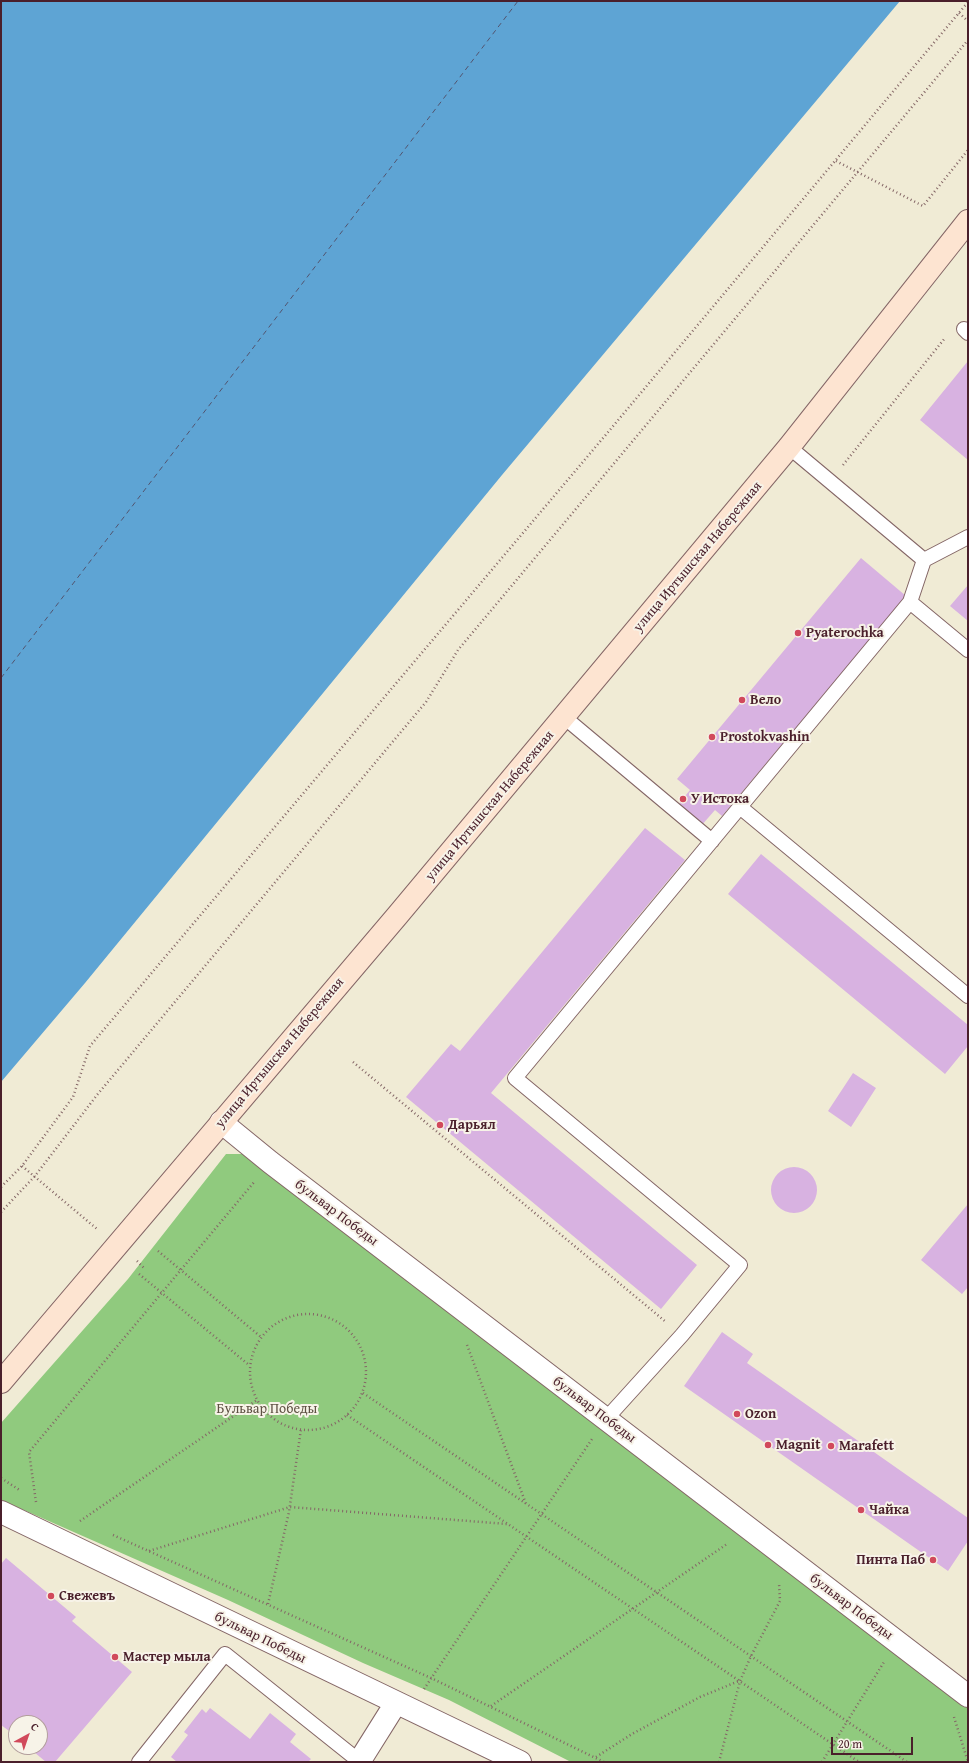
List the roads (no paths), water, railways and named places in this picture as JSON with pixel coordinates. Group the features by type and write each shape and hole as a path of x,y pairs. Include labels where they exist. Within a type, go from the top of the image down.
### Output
{"main road":[{"name":"улица Иртышская Набережная","path":"1,1382 564,717 789,448 968,221"}],"street":[{"name":"бульвар Победы","path":"221,1122 270,1162 968,1696"},
{"name":"бульвар Победы","path":"1,1512 520,1762"},
{"path":"359,1762 403,1706"}],"lane":[{"path":"789,448 924,560"},
{"path":"606,1419 682,1335 740,1265 515,1078 910,602 924,560 968,537"},
{"path":"910,602 968,650"},
{"path":"564,717 712,841"},
{"path":"740,807 968,996"},
{"path":"139,1762 225,1654 359,1762"}],"water":[{"path":"1,1 900,1 502,475 85,983 1,1082"}],"place":[{"name":"Pyaterochka","path":"798,633"},
{"name":"Вело","path":"742,700"},
{"name":"Prostokvashin","path":"712,737"},
{"name":"У Истока","path":"683,799"},
{"name":"Дарьял","path":"440,1125"},
{"name":"Ozon","path":"737,1414"},
{"name":"Magnit","path":"768,1445"},
{"name":"Marafett","path":"831,1446"},
{"name":"Чайка","path":"861,1510"},
{"name":"Пинта Паб","path":"933,1560"},
{"name":"Свежевъ","path":"51,1596"},
{"name":"Мастер мыла","path":"115,1657"}],"park label":[{"name":"Бульвар Победы","path":"267,1409"}]}
